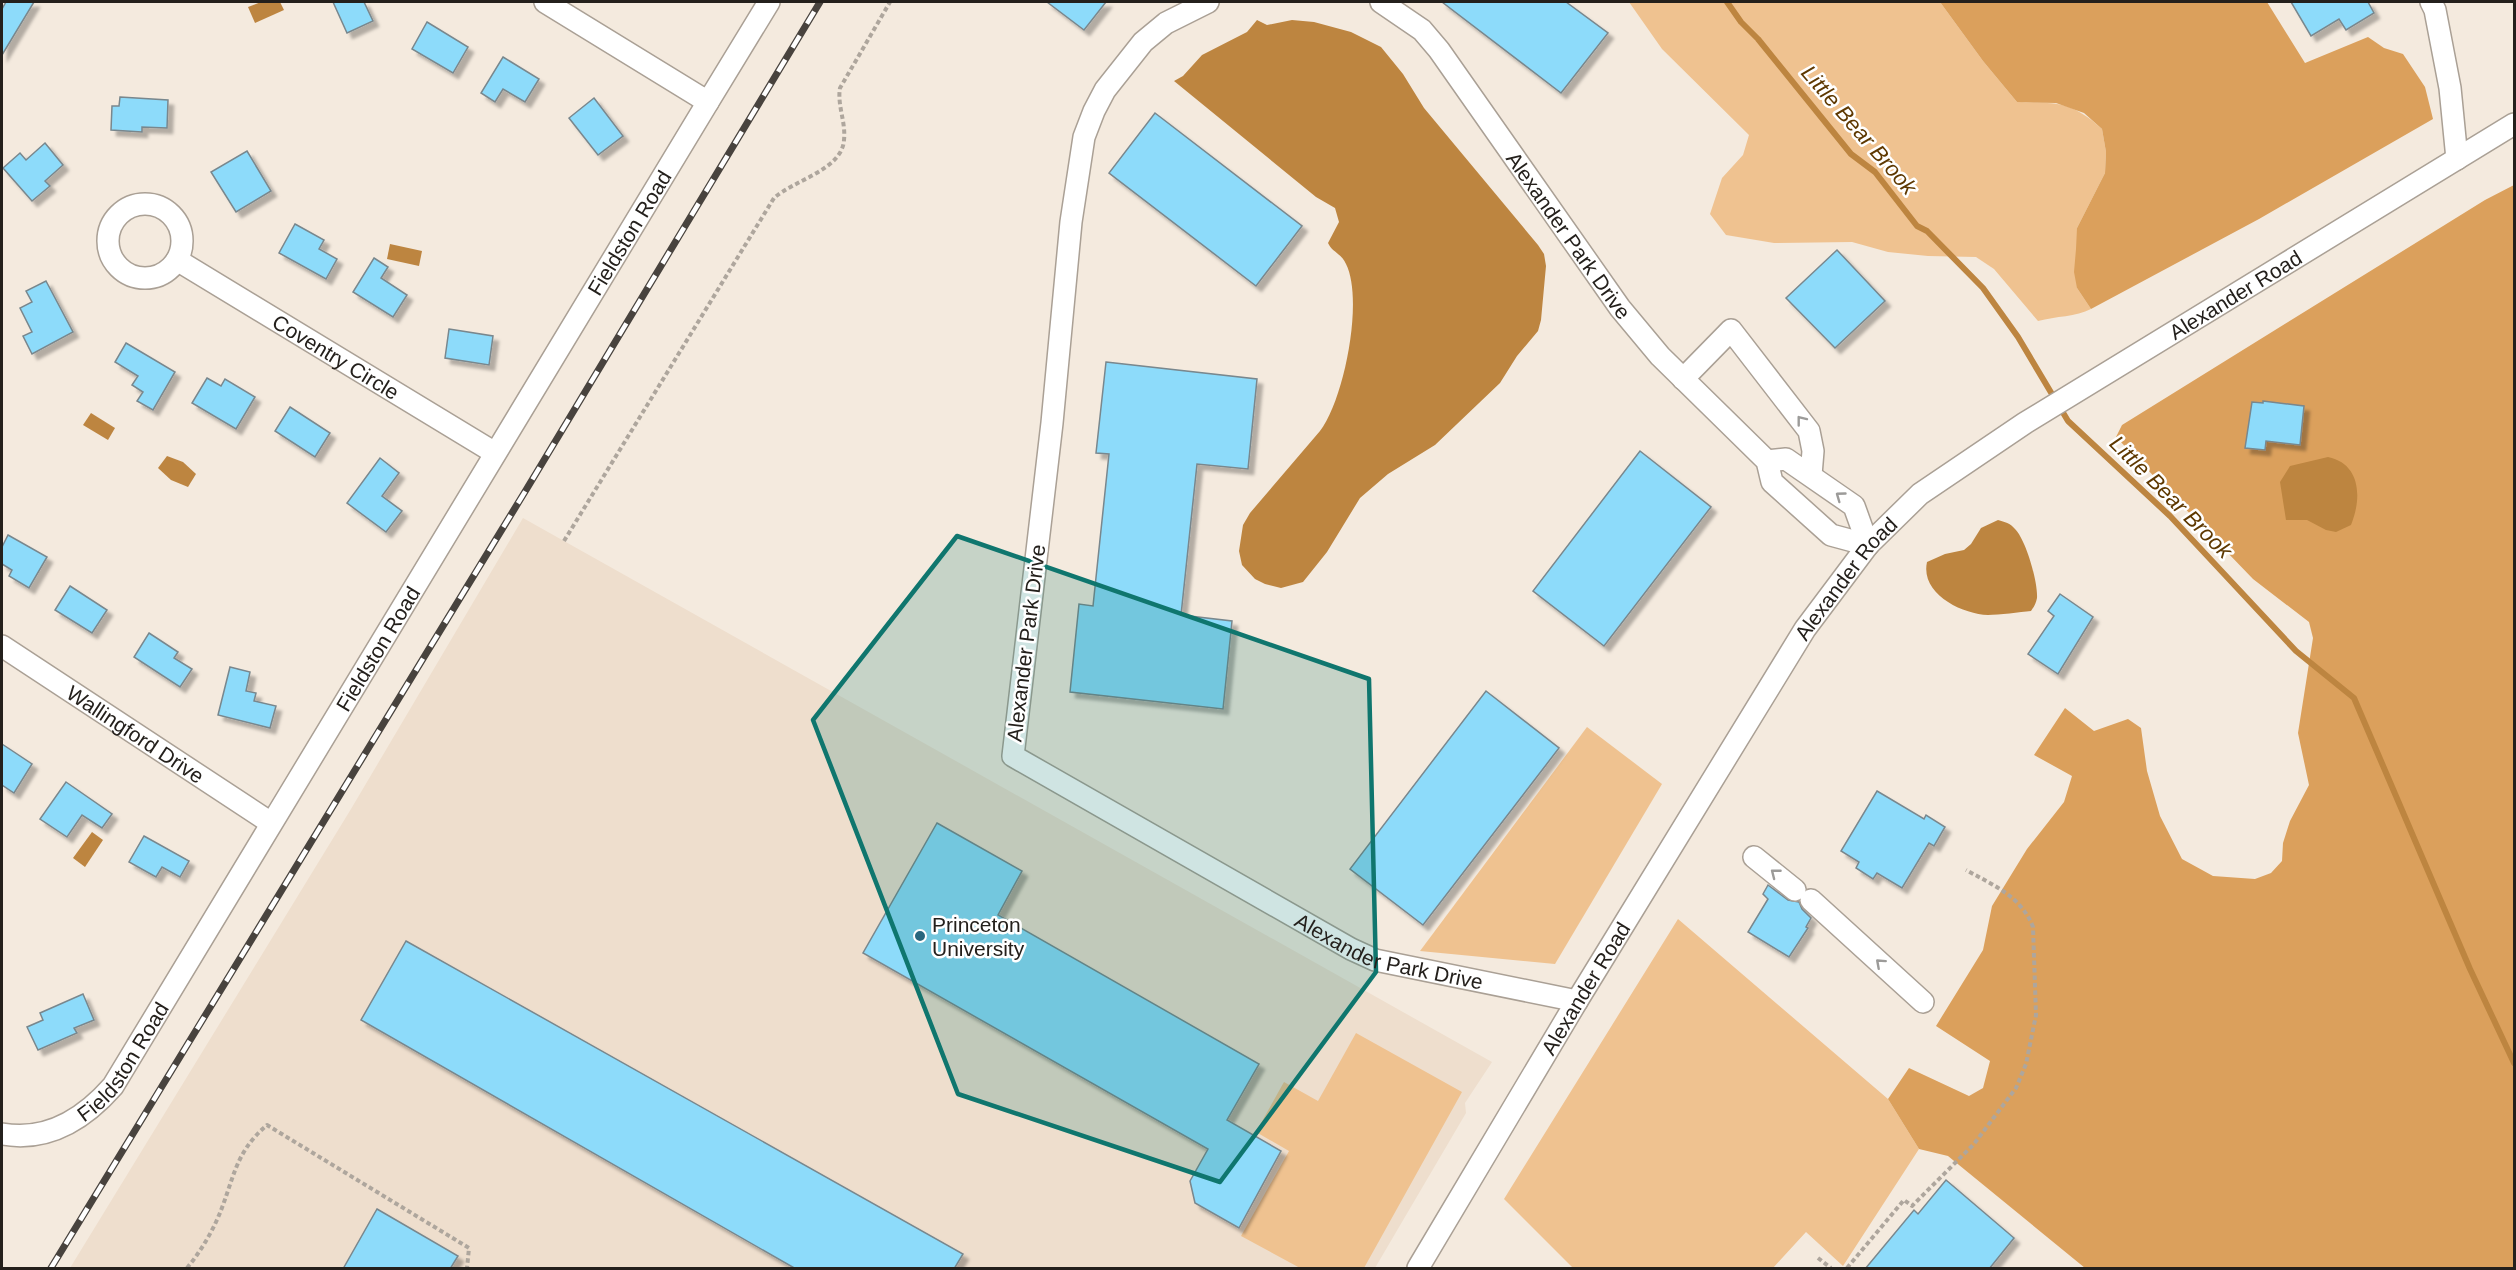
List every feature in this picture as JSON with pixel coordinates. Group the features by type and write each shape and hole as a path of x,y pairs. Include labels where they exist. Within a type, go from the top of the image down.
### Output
{"street":[{"path":"545,2 708,102"},
{"name":"Fieldston Road","path":"2,1134 32,1135 53,1131 77,1120 96,1106 113,1086 769,2"},
{"name":"Alexander Park Drive","path":"1208,2 1166,23 1143,42 1105,90 1084,137 1071,222 1052,423 1012,756 1351,949 1375,960 1577,1001"},
{"name":"Alexander Park Drive","path":"1381,2 1422,30 1439,50 1620,308 1660,356 1767,461 1772,482 1832,535 1868,545"},
{"path":"2431,2 2435,10 2450,88 2457,159"},
{"name":"Alexander Road","path":"1418,1269 1577,1001 1805,629 1868,545 1920,494 2025,423 2514,124"},
{"name":"Coventry Circle","path":"177,260 495,453"},
{"path":"1683,379 1731,330 1809,431 1813,451 1811,475"},
{"path":"1767,461 1786,459 1854,506 1868,545"},
{"name":"Wallingford Drive","path":"2,646 271,823"},
{"path":"1754,857 1803,895 1923,1002"}],"path":[{"path":"564,541 774,198 789,186 825,168 842,150 845,132 840,88 890,2"},
{"path":"1847,1269 1904,1200 1912,1206 1974,1144 2016,1088 2026,1064 2036,1015 2033,927 2029,916 2019,902 1966,870"},
{"path":"187,1269 216,1222 238,1159 252,1138 267,1125 469,1248 467,1269"},
{"path":"1818,1258 1831,1269"}],"highlighted area":[{"path":"957,536 1369,679 1376,972 1220,1182 958,1094 813,720"}],"shaded area":[{"path":"261,2 280,2 284,10 255,23 248,7"},
{"path":"1629,2 1940,2 1983,61 2017,102 2063,105 2081,113 2102,129 2106,152 2105,173 2077,228 2077,288 2091,309 2079,314 2038,321 1994,269 1976,257 1888,252 1852,242 1774,243 1726,235 1710,214 1722,178 1743,155 1749,135 1662,49"},
{"path":"1940,2 2267,2 2305,63 2368,37 2384,48 2403,54 2425,87 2433,119 2259,219 2091,309 2077,288 2074,272 2077,228 2105,173 2106,152 2102,129 2084,113 2056,103 2017,102 1983,61"},
{"path":"1257,20 1267,25 1292,20 1314,22 1351,32 1381,47 1403,74 1424,108 1538,245 1544,254 1546,266 1538,331 1517,356 1500,383 1435,445 1388,474 1360,498 1327,552 1303,582 1281,588 1255,579 1242,565 1239,551 1243,525 1250,513 1320,431 1337,397 1349,349 1353,301 1351,280 1346,264 1328,243 1339,222 1335,208 1316,197 1174,81 1183,76 1202,55 1247,32"},
{"path":"2514,185 2514,1268 2085,1268 1948,1156 1919,1149 1888,1099 1909,1068 1969,1096 1983,1088 1990,1061 1936,1026 1983,950 1992,906 2027,849 2064,802 2072,776 2034,755 2065,708 2094,731 2128,719 2141,728 2147,771 2160,816 2182,859 2213,876 2255,879 2271,873 2282,861 2283,843 2290,821 2309,785 2298,733 2313,638 2309,622 2253,579 2116,437 2122,425 2485,200"},
{"path":"390,244 422,251 419,266 387,259"},
{"path":"91,413 115,428 108,440 83,425"},
{"path":"167,456 183,462 196,474 188,487 171,480 158,468"},
{"path":"2328,457 2339,461 2353,474 2357,504 2351,525 2336,532 2326,530 2307,520 2286,520 2280,482 2290,466"},
{"path":"523,518 1492,1062 1465,1103 1466,1113 1375,1268 70,1268 351,809"},
{"path":"1998,520 2015,529 2027,551 2037,591 2037,600 2031,611 1978,614 1945,600 1930,584 1927,562 1945,554 1964,550 1971,544 1981,528"},
{"path":"1587,727 1662,784 1555,964 1420,951"},
{"path":"92,832 103,840 85,867 73,858"},
{"path":"1678,919 1888,1099 1919,1149 1843,1266 1806,1232 1773,1268 1573,1268 1504,1199"},
{"path":"1356,1033 1462,1092 1364,1268 1300,1268 1241,1236 1289,1151 1256,1132 1284,1082 1318,1101"}],"building":[{"path":"6,2 34,2 2,55 2,9"},
{"path":"333,2 364,2 373,21 347,33"},
{"path":"1047,2 1106,2 1084,30"},
{"path":"1442,2 1566,2 1608,33 1561,93"},
{"path":"2291,2 2368,2 2374,13 2346,30 2339,19 2311,36"},
{"path":"427,22 468,47 453,73 412,49"},
{"path":"503,57 539,79 525,102 503,89 495,102 481,93"},
{"path":"120,97 168,100 167,128 142,127 142,132 111,130 112,106 119,106"},
{"path":"594,98 623,136 598,155 569,118"},
{"path":"1155,113 1302,226 1256,286 1109,173"},
{"path":"45,143 63,165 45,181 50,186 32,201 3,168 20,153 26,160"},
{"path":"247,151 271,191 236,212 211,172"},
{"path":"295,224 324,240 319,249 337,259 326,279 279,253"},
{"path":"1837,250 1885,301 1835,348 1786,298"},
{"path":"374,258 388,267 381,278 407,295 393,317 353,292"},
{"path":"46,281 73,332 32,354 23,336 32,332 20,308 32,302 26,291"},
{"path":"449,329 493,336 489,365 445,358"},
{"path":"126,343 175,372 153,410 137,401 143,392 132,385 138,376 115,362"},
{"path":"1106,362 1257,379 1248,469 1197,464 1181,615 1232,621 1223,709 1070,692 1079,604 1093,606 1109,454 1096,453"},
{"path":"207,378 221,386 225,379 255,397 236,429 192,403"},
{"path":"2263,401 2304,406 2300,445 2266,441 2265,450 2245,448 2252,402 2263,403"},
{"path":"290,407 330,433 315,457 275,431"},
{"path":"1640,451 1711,507 1604,646 1533,591"},
{"path":"380,458 399,473 382,496 402,511 386,532 347,503"},
{"path":"8,535 47,557 29,588 9,576 12,570 2,564 2,547"},
{"path":"70,586 107,610 92,633 55,610"},
{"path":"2060,594 2093,617 2058,674 2028,654 2054,616 2048,611"},
{"path":"149,633 178,652 174,658 192,669 180,687 134,657"},
{"path":"230,667 250,672 246,691 256,693 254,701 276,706 270,728 218,715"},
{"path":"1486,691 1559,748 1423,925 1350,869"},
{"path":"2,744 32,764 14,793 2,785"},
{"path":"66,782 112,814 102,828 82,815 67,837 40,819"},
{"path":"1877,791 1924,819 1926,815 1945,827 1934,846 1929,843 1902,888 1877,873 1873,879 1856,868 1859,862 1841,851"},
{"path":"937,823 1022,871 998,915 1259,1064 1227,1120 1281,1151 1239,1228 1195,1203 1190,1181 1208,1149 863,953"},
{"path":"144,836 189,861 180,877 162,867 156,877 129,862"},
{"path":"1768,885 1788,900 1799,902 1811,918 1806,927 1808,928 1789,957 1748,932 1768,899 1763,894"},
{"path":"406,941 963,1254 954,1269 796,1269 361,1020"},
{"path":"83,994 94,1020 74,1028 77,1033 38,1050 27,1027 43,1020 40,1013"},
{"path":"1946,1180 2014,1238 1989,1269 1865,1269 1914,1210 1918,1214"},
{"path":"377,1209 458,1256 450,1269 343,1269"}],"waterway":[{"name":"Little Bear Brook","path":"1727,2 1851,154 1875,172 1917,226 1927,231 1983,288 2018,337 2068,421 2170,516 2296,651 2354,698 2470,969 2514,1063"}],"railway":[{"path":"51,1268 526,490 820,2"}],"place":[{"name":"Princeton University","path":"920,936"}]}
